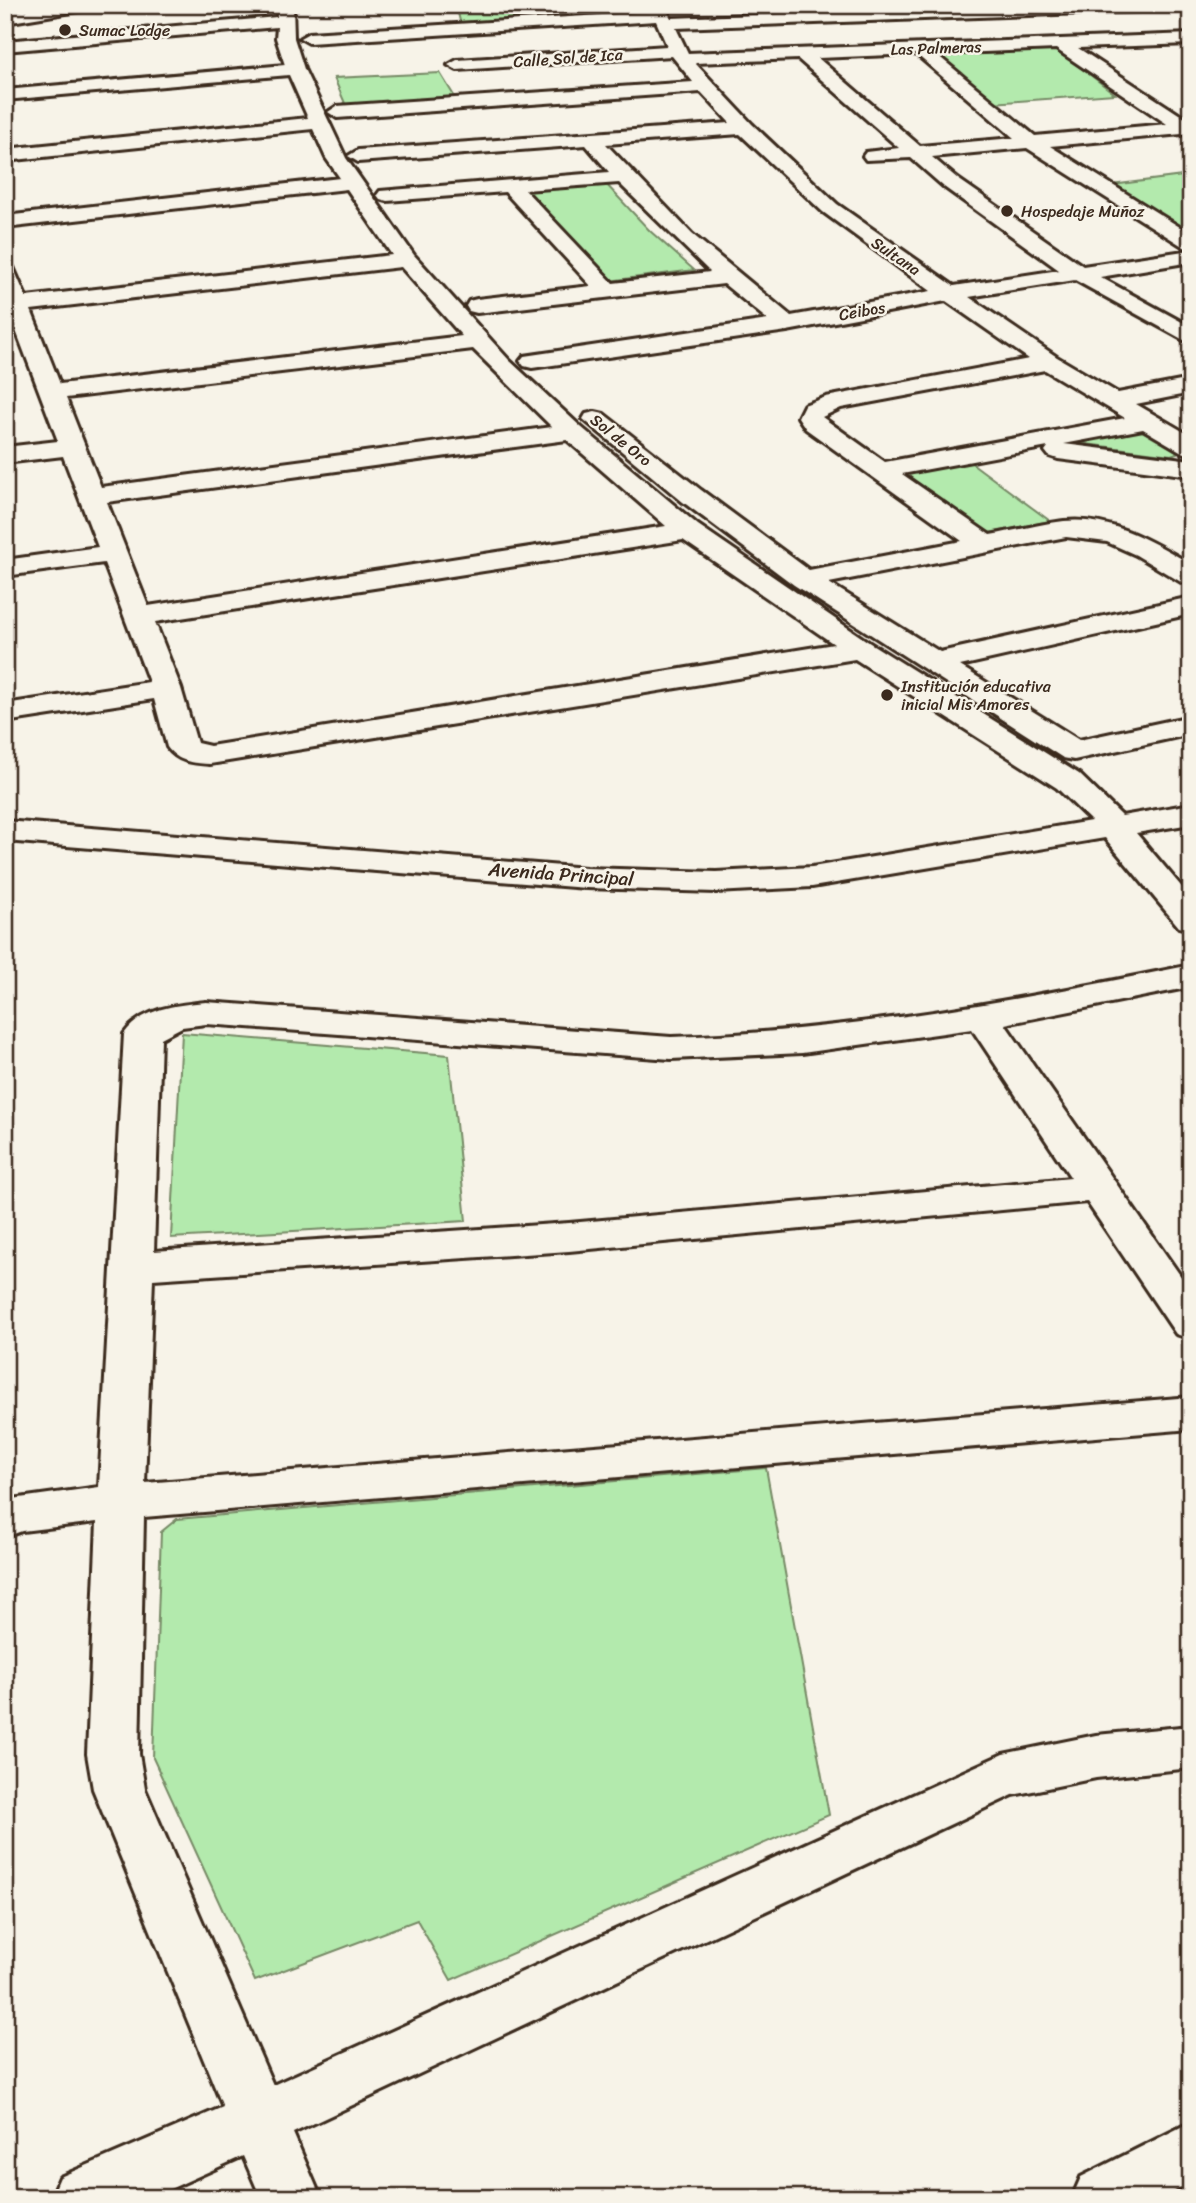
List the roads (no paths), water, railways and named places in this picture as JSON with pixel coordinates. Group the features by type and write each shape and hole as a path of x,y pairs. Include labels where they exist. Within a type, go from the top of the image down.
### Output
{"street":[{"path":"5,19 84,5"},
{"name":"Sol de Oro","path":"303,5 328,118 387,195 417,248 566,394 692,496 804,579 1074,751 1191,725"},
{"path":"5,155 328,118 455,60 661,15 1168,5"},
{"path":"5,46 284,13 285,38 295,69 328,118 351,183 417,248 478,341 572,432 688,531 860,649 1068,781 1097,807 1191,920"},
{"name":"Sultana","path":"661,15 680,54 706,86 745,128 850,224 1049,362 1191,447"},
{"path":"309,38 455,60 706,86"},
{"path":"1182,39 1191,51"},
{"name":"Las Palmeras","path":"680,54 803,54 1182,39"},
{"path":"1060,44 1189,130"},
{"path":"920,49 1030,142 1191,243"},
{"name":"Calle Sol de Ica","path":"455,60 680,54"},
{"path":"803,54 951,183 1078,273 1191,337"},
{"path":"5,95 295,69"},
{"path":"358,156 745,128"},
{"path":"873,156 1189,130"},
{"path":"593,141 622,177 726,277 787,324"},
{"path":"387,195 622,177"},
{"path":"5,222 351,183"},
{"path":"510,186 608,291"},
{"path":"12,305 417,248"},
{"name":"Ceibos","path":"532,361 787,324 952,294 1191,256"},
{"path":"5,272 12,305 52,391 166,688 183,747 193,754 210,755 860,649"},
{"path":"477,306 726,277"},
{"path":"1168,324 1191,320"},
{"path":"52,391 478,341"},
{"path":"984,544 815,424 810,417 813,410 828,404 1049,362"},
{"path":"1114,401 1191,386"},
{"path":"881,470 1147,421"},
{"path":"92,496 572,432"},
{"path":"5,455 73,447"},
{"path":"993,449 1089,453 1191,468"},
{"path":"804,579 1066,528 1110,532 1191,576"},
{"path":"139,616 688,531"},
{"path":"5,568 114,553"},
{"path":"932,663 1191,605"},
{"path":"5,713 166,688"},
{"name":"Avenida Principal","path":"5,831 586,878 716,882 812,877 1191,814"},
{"path":"291,2198 119,1789 113,1755 121,1502 144,1034 156,1023 177,1016 206,1013 670,1048 741,1048 865,1037 982,1018 1191,976"},
{"path":"982,1018 1191,1324"},
{"path":"132,1266 569,1237 1098,1188"},
{"path":"5,1519 121,1502 1191,1413"},
{"path":"81,2198 259,2120 1003,1776 1072,1759 1139,1750 1191,1747"},
{"path":"1102,2198 1191,2150"}],"place":[{"name":"Sumac Lodge","path":"65,30"},
{"name":"Hospedaje Muñoz","path":"1007,211"},
{"name":"Institución educativa inicial Mis Amores","path":"887,695"}]}
